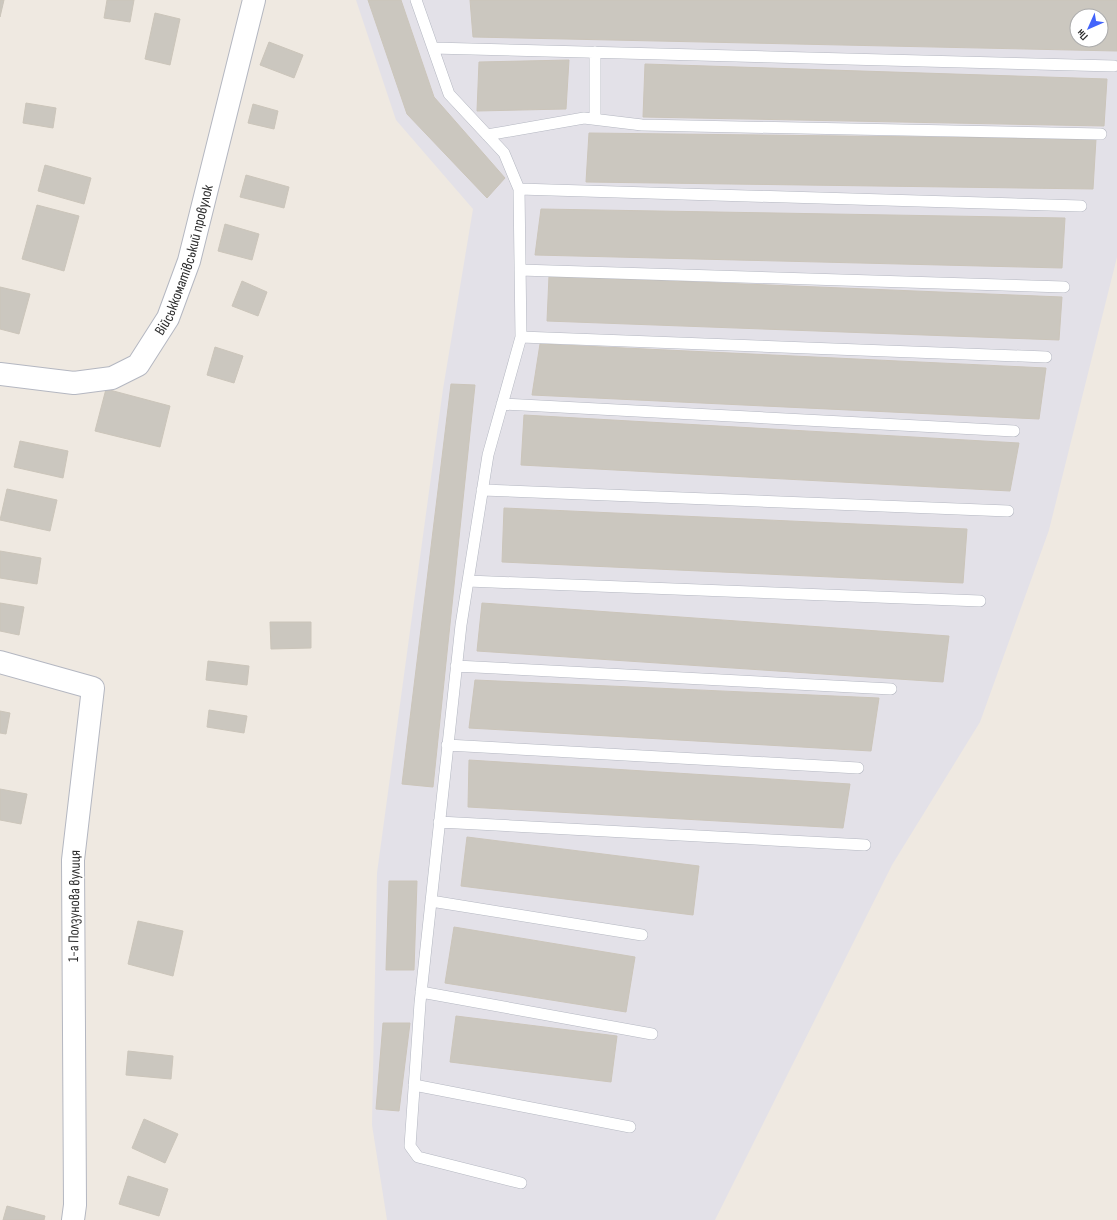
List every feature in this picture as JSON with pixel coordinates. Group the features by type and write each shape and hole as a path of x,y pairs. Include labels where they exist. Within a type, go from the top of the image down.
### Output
{"street":[{"name":"Військкоматівський провулок","path":"2,380 74,383 112,378 138,365 168,318 189,262 254,0"},
{"name":"1-а Ползунова вулиця","path":"0,662 93,688 73,860 75,1197 73,1220"}],"lane":[{"path":"416,0 449,94 504,153 519,189 521,337 488,455 460,625 421,992 410,1146 418,1157 521,1183"},
{"path":"433,48 1114,66"},
{"path":"595,52 595,119"},
{"path":"487,135 584,118 642,126 1101,134"},
{"path":"519,189 1081,206"},
{"path":"520,270 1064,287"},
{"path":"521,337 1046,357"},
{"path":"502,404 1014,431"},
{"path":"482,490 1008,511"},
{"path":"468,581 980,601"},
{"path":"456,666 891,689"},
{"path":"447,745 858,768"},
{"path":"439,822 865,845"},
{"path":"430,901 642,935"},
{"path":"421,992 652,1034"},
{"path":"414,1085 630,1127"}],"shaded area":[{"path":"356,0 1117,0 1117,257 1049,530 980,722 892,865 715,1220 387,1220 372,1125 377,873 443,389 473,209 396,120"}],"building":[{"path":"0,0 4,0 0,17"},
{"path":"107,0 134,0 130,22 104,18"},
{"path":"368,0 401,0 434,97 505,178 487,198 407,114"},
{"path":"470,0 1117,0 1117,51 473,37"},
{"path":"155,13 180,19 170,65 145,59"},
{"path":"269,42 303,55 294,78 260,65"},
{"path":"569,60 566,109 477,111 479,62"},
{"path":"645,64 1107,79 1104,126 643,117"},
{"path":"26,103 56,108 53,128 23,123"},
{"path":"253,104 278,111 274,129 248,123"},
{"path":"589,133 1096,139 1093,189 586,182"},
{"path":"45,165 91,178 84,204 38,191"},
{"path":"246,175 289,187 284,208 240,197"},
{"path":"37,205 79,216 64,271 22,259"},
{"path":"541,209 1065,218 1062,268 535,255"},
{"path":"225,224 259,234 252,260 218,251"},
{"path":"549,276 1062,297 1059,340 547,321"},
{"path":"242,281 267,292 258,316 232,306"},
{"path":"0,287 30,294 19,334 0,329"},
{"path":"540,344 1046,368 1039,419 532,395"},
{"path":"215,347 243,356 234,383 207,375"},
{"path":"451,384 475,385 433,787 402,784"},
{"path":"106,389 170,406 160,447 95,431"},
{"path":"524,415 1019,443 1010,491 521,465"},
{"path":"20,441 68,451 63,478 14,467"},
{"path":"7,489 57,500 50,531 0,520"},
{"path":"504,508 967,529 963,583 502,562"},
{"path":"0,551 41,558 37,584 0,578"},
{"path":"0,603 24,607 19,635 0,631"},
{"path":"482,603 949,636 943,682 477,651"},
{"path":"270,622 311,622 311,648 271,649"},
{"path":"208,661 249,666 247,685 206,680"},
{"path":"475,680 879,698 871,751 469,728"},
{"path":"209,710 247,716 244,733 207,727"},
{"path":"0,711 10,713 6,734 0,733"},
{"path":"469,760 850,784 843,828 468,807"},
{"path":"0,789 27,794 21,824 0,820"},
{"path":"467,837 699,866 693,915 461,886"},
{"path":"389,881 417,881 414,970 386,970"},
{"path":"138,921 183,931 173,976 128,964"},
{"path":"454,927 635,957 626,1012 445,983"},
{"path":"456,1016 617,1036 611,1082 450,1062"},
{"path":"383,1023 410,1023 399,1111 376,1109"},
{"path":"128,1051 173,1056 171,1079 126,1075"},
{"path":"144,1119 178,1134 165,1163 132,1148"},
{"path":"128,1176 168,1189 159,1216 119,1204"},
{"path":"7,1206 45,1216 44,1220 3,1220"}]}
